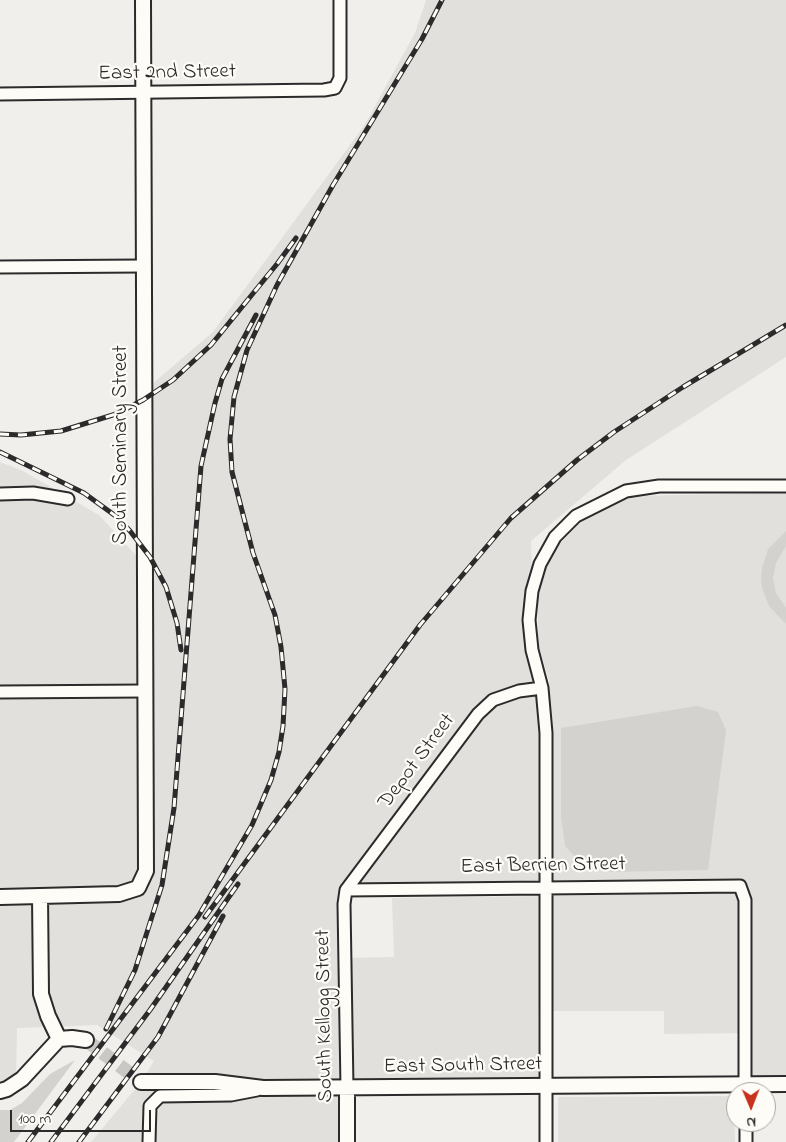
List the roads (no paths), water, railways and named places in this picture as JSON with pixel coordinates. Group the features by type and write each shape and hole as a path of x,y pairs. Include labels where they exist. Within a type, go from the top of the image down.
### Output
{"street":[{"name":"South Seminary Street","path":"40,896 118,894 138,888 146,871 142,0"},
{"name":"East 2nd Street","path":"0,94 324,90 335,88 340,78 340,0"},
{"path":"0,267 142,266"},
{"path":"546,1142 546,733 542,688 532,650 529,620 532,591 540,564 552,544 576,516 626,491 659,486 786,486"},
{"path":"0,494 33,493 68,499"},
{"name":"Depot Street","path":"346,890 478,714 493,700 519,691 542,688"},
{"path":"0,692 144,691"},
{"name":"East Berrien Street","path":"346,890 740,886 745,900 745,1082"},
{"name":"South Kellogg Street","path":"346,890 344,904 347,1142"},
{"path":"0,897 40,896 41,994 59,1040"},
{"path":"0,1090 7,1089 22,1079 59,1040 72,1038 86,1040"},
{"name":"East South Street","path":"141,1082 215,1082 263,1088 546,1086 726,1088"},
{"path":"149,1142 150,1106 160,1096 231,1094 263,1088"}],"tunnel":[{"path":"86,1040 141,1082"}],"railway":[{"path":"28,1142 199,915 252,825 271,780 279,752 283,726 285,689 281,647 275,615 253,553 232,472 230,439 234,397 247,350 277,285 333,185 422,39 442,0"},
{"path":"0,434 21,435 61,431 116,414 143,400 173,380 211,345 296,238"},
{"path":"106,1029 135,970 162,885 174,808 201,466 222,379 256,315"},
{"path":"205,917 420,625 511,518 577,460 614,432 683,387 786,325"},
{"path":"0,452 84,493 117,517 130,531 150,557 166,587 177,623 181,650"},
{"path":"51,1142 150,1010 238,884"},
{"path":"79,1142 158,1037 223,916"}]}
